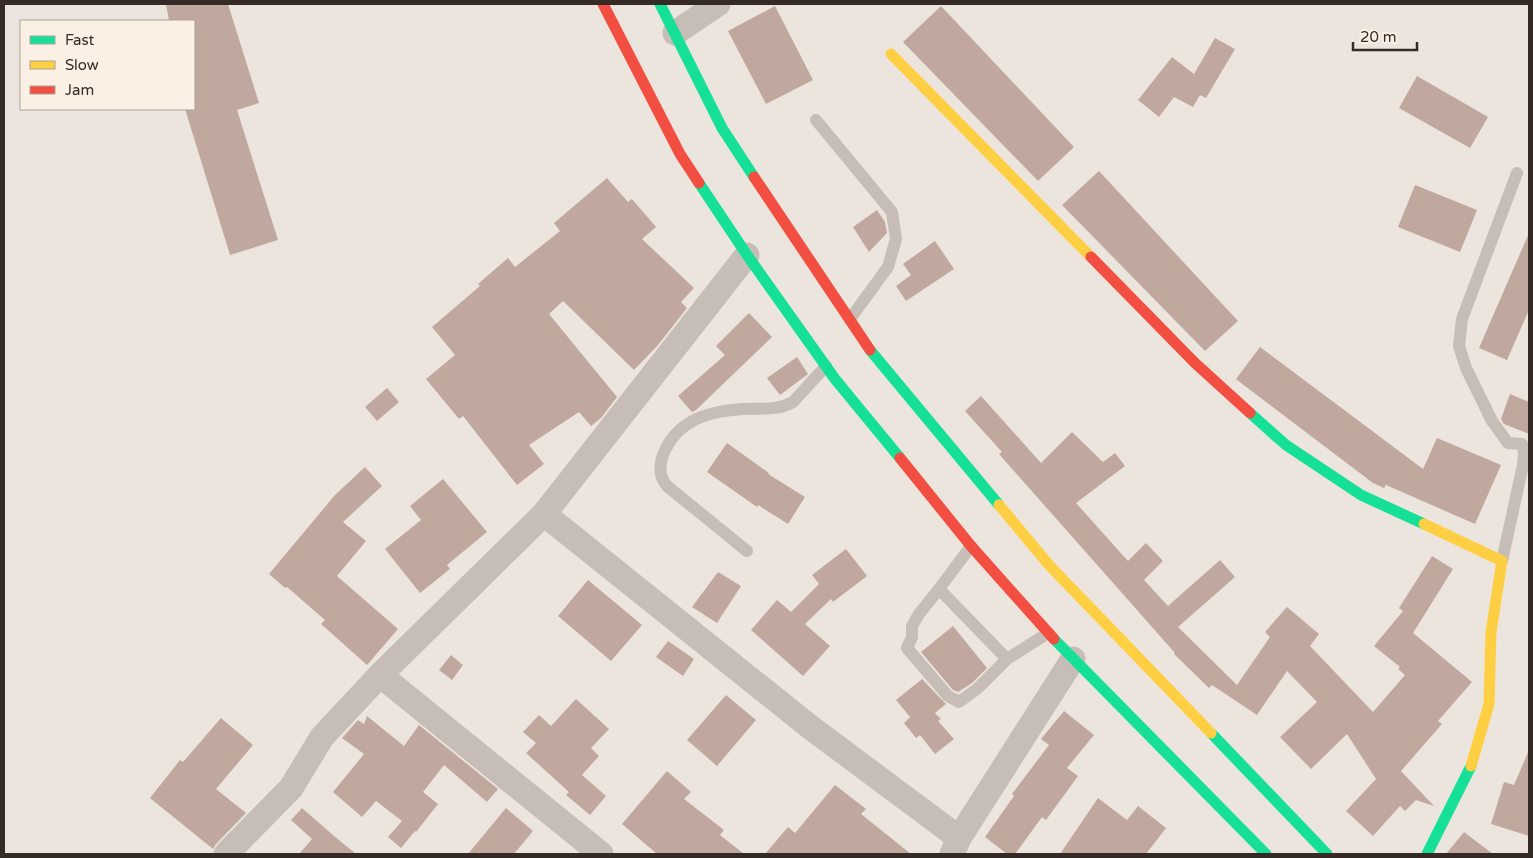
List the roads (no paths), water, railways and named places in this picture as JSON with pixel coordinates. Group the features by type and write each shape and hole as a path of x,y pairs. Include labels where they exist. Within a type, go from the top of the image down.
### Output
{"main road":[{"path":"603,4 680,154 747,255 826,366 971,546 1048,633 1266,854"},
{"path":"660,4 722,128 872,350 1048,565 1127,644 1327,854"},
{"path":"891,54 1195,363 1286,445 1361,495 1502,561 1491,632 1489,704 1470,769 1427,854"}],"street":[{"path":"676,33 718,4"},
{"path":"226,854 291,788 322,737 380,675 544,514 747,255"},
{"path":"544,514 955,846 1073,659"},
{"path":"380,675 601,854"}],"lane":[{"path":"816,120 892,212 896,239 888,267 850,319"},
{"path":"1502,561 1527,453 1522,444 1508,443 1492,421 1466,368 1460,346 1462,319 1518,173"},
{"path":"747,551 667,486 660,475 663,455 676,433 691,421 731,410 764,410 793,402 826,366"},
{"path":"971,546 919,614 912,626 912,637 907,648 948,696 960,702 1007,658 1048,633"},
{"path":"940,589 1007,658"}]}
